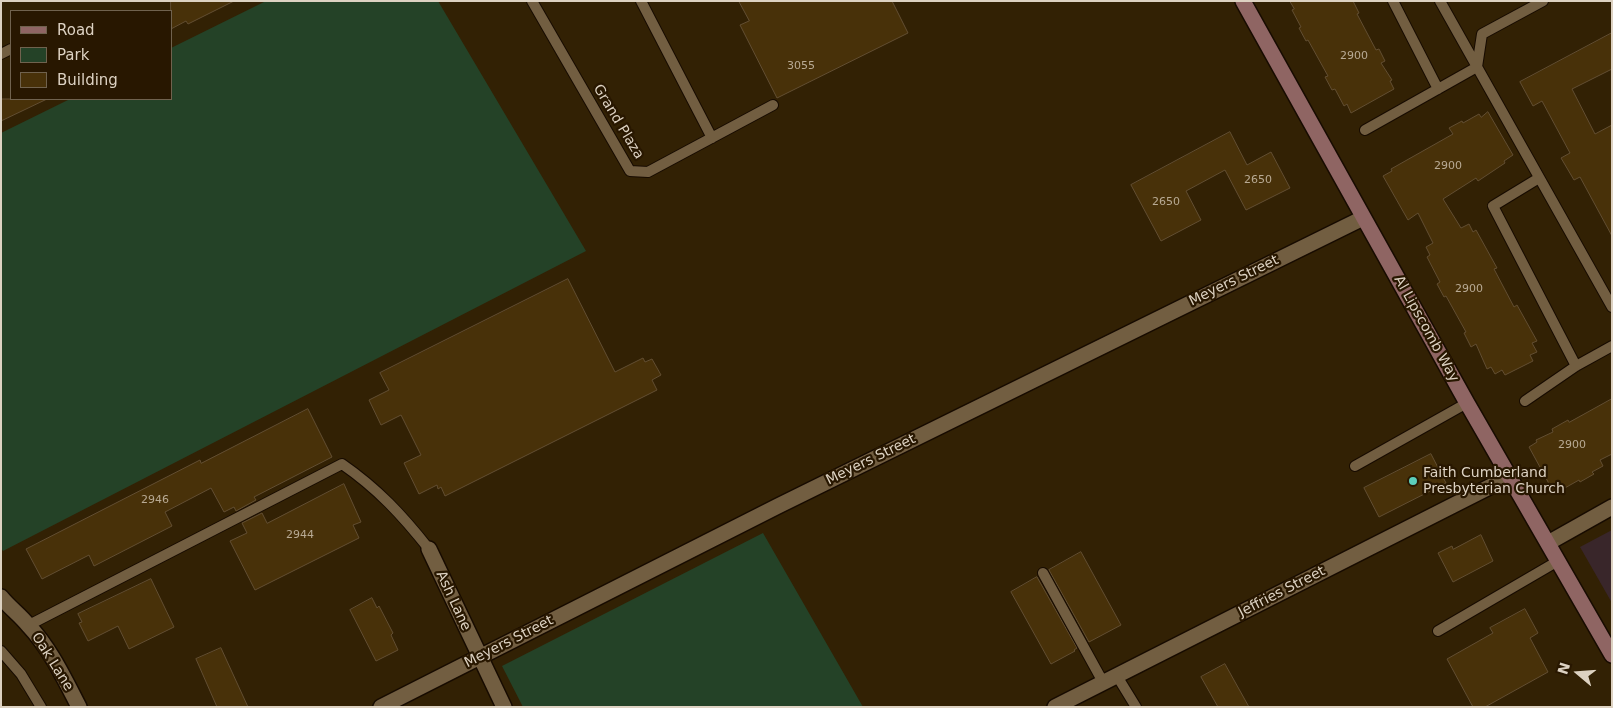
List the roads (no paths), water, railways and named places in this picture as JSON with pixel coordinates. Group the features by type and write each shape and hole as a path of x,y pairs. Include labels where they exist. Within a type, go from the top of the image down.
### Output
{"street":[{"name":"Al Lipscomb Way","path":"1243,1 1467,403 1612,655"},
{"name":"Meyers Street","path":"380,707 769,510 1363,218"},
{"name":"Jeffries Street","path":"1055,707 1509,477"},
{"path":"1548,543 1612,507"},
{"name":"Ash Lane","path":"429,549 504,707"},
{"name":"Oak Lane","path":"1,597 29,625 59,668 79,707"}],"lane":[{"name":"Grand Plaza","path":"532,1 630,171 648,172 773,105"},
{"path":"641,1 712,138"},
{"path":"1393,1 1438,89"},
{"path":"1440,1 1612,307"},
{"path":"1477,67 1482,34 1543,1"},
{"path":"1365,130 1477,67"},
{"path":"1540,178 1494,206 1576,366"},
{"path":"1525,401 1576,366 1612,346"},
{"path":"1355,466 1467,403"},
{"path":"29,625 342,464 364,480 402,514 429,549"},
{"path":"1438,631 1558,561"},
{"path":"1044,573 1110,679 1136,707"},
{"path":"1,651 21,674 41,707"}],"place":[{"name":"Faith Cumberland Presbyterian Church","path":"1413,481"}]}
